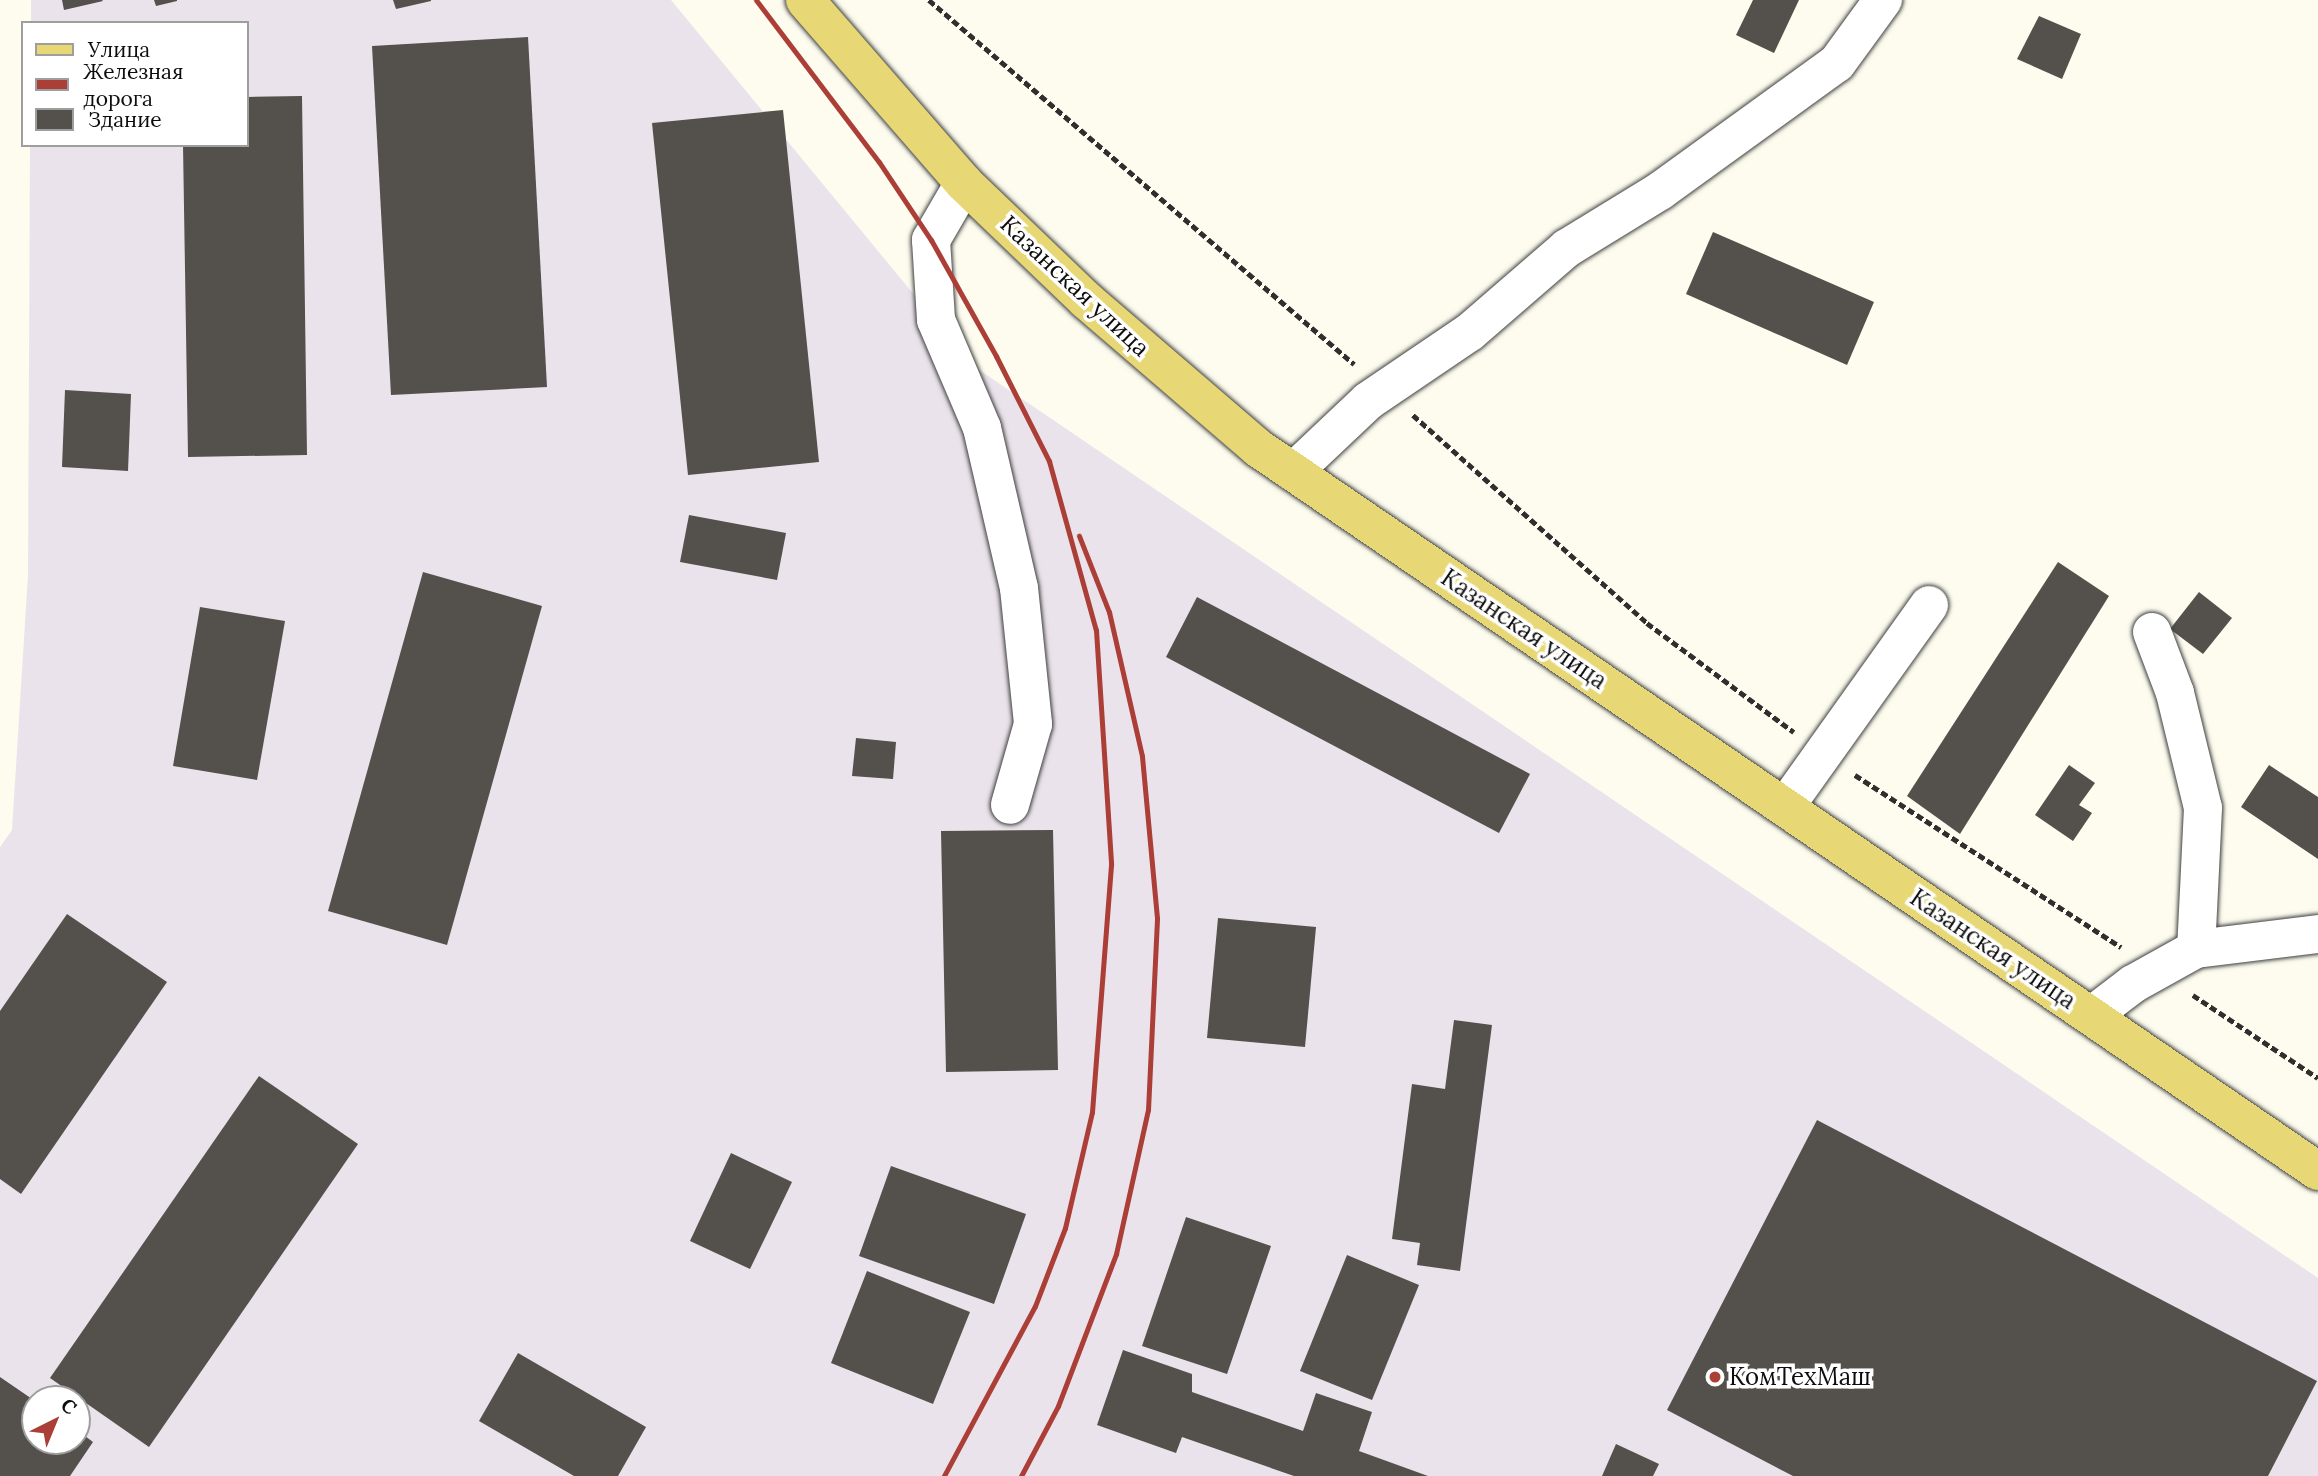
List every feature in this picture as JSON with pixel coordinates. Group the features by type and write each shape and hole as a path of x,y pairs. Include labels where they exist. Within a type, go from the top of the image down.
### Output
{"main road":[{"name":"Казанская улица","path":"805,0 964,183 1086,300 1258,448 2318,1171"}],"street":[{"path":"1293,472 1368,401 1471,332 1567,248 1660,191 1837,63 1883,0"},
{"path":"964,183 931,240 936,320 982,428 1019,588 1033,724 1010,805"},
{"path":"1785,807 1929,605"},
{"path":"2152,632 2175,694 2203,808 2196,949"},
{"path":"2091,1016 2133,984 2196,949 2318,934"}],"path":[{"path":"929,0 1385,390 1647,623 1824,754 2318,1078"}],"shaded area":[{"path":"31,0 671,0 972,365 2318,1278 2318,1476 0,1476 0,847 12,830 28,575 30,147 248,147 248,21 31,21"}],"building":[{"path":"62,0 102,0 103,1 64,10"},
{"path":"154,0 177,0 177,1 156,6"},
{"path":"393,0 431,0 431,1 396,9"},
{"path":"1753,0 1799,0 1774,53 1736,35"},
{"path":"2039,16 2081,34 2062,79 2017,59"},
{"path":"528,37 547,387 391,395 372,46"},
{"path":"302,96 307,455 188,457 183,147 248,147 248,97"},
{"path":"783,110 819,462 688,475 652,123"},
{"path":"1713,232 1874,302 1847,365 1686,294"},
{"path":"65,390 131,394 128,471 62,467"},
{"path":"689,515 786,533 777,580 680,562"},
{"path":"2058,562 2109,596 1960,834 1907,796"},
{"path":"423,572 542,606 447,945 328,911"},
{"path":"2199,592 2232,618 2203,654 2170,629"},
{"path":"1197,597 1530,774 1499,833 1166,657"},
{"path":"200,607 285,621 257,780 173,766"},
{"path":"856,738 896,742 893,779 852,776"},
{"path":"2069,765 2095,783 2079,805 2092,813 2073,841 2035,815"},
{"path":"2269,765 2318,797 2318,859 2241,807"},
{"path":"1053,830 1058,1070 946,1072 941,831"},
{"path":"67,914 167,982 21,1194 0,1179 0,1011"},
{"path":"1218,918 1316,927 1305,1047 1207,1038"},
{"path":"1454,1020 1492,1025 1460,1271 1417,1265 1420,1243 1392,1239 1412,1084 1445,1089"},
{"path":"259,1076 358,1144 149,1447 91,1407 91,1385 60,1385 50,1378"},
{"path":"1817,1120 2317,1381 2268,1476 1793,1476 1667,1410"},
{"path":"731,1153 792,1182 750,1269 690,1241"},
{"path":"891,1166 1026,1214 994,1304 859,1256"},
{"path":"1186,1217 1271,1246 1227,1374 1142,1346"},
{"path":"1347,1255 1419,1285 1372,1400 1300,1371"},
{"path":"867,1271 970,1312 933,1404 831,1363"},
{"path":"1123,1350 1192,1374 1192,1392 1303,1431 1316,1393 1372,1412 1359,1451 1428,1476 1294,1476 1182,1437 1176,1453 1097,1425"},
{"path":"518,1353 646,1427 618,1476 574,1476 479,1421"},
{"path":"0,1377 21,1391 21,1455 84,1455 70,1476 0,1476"},
{"path":"1616,1444 1659,1464 1653,1476 1602,1476"}],"railway":[{"path":"756,0 879,162 931,240 996,356 1049,461 1096,630 1111,865 1092,1112 1065,1228 1035,1306 944,1476"},
{"path":"1021,1476 1058,1406 1116,1254 1148,1110 1157,918 1142,756 1109,612 1079,536"}],"place":[{"name":"КомТехМаш","path":"1715,1377"}]}
